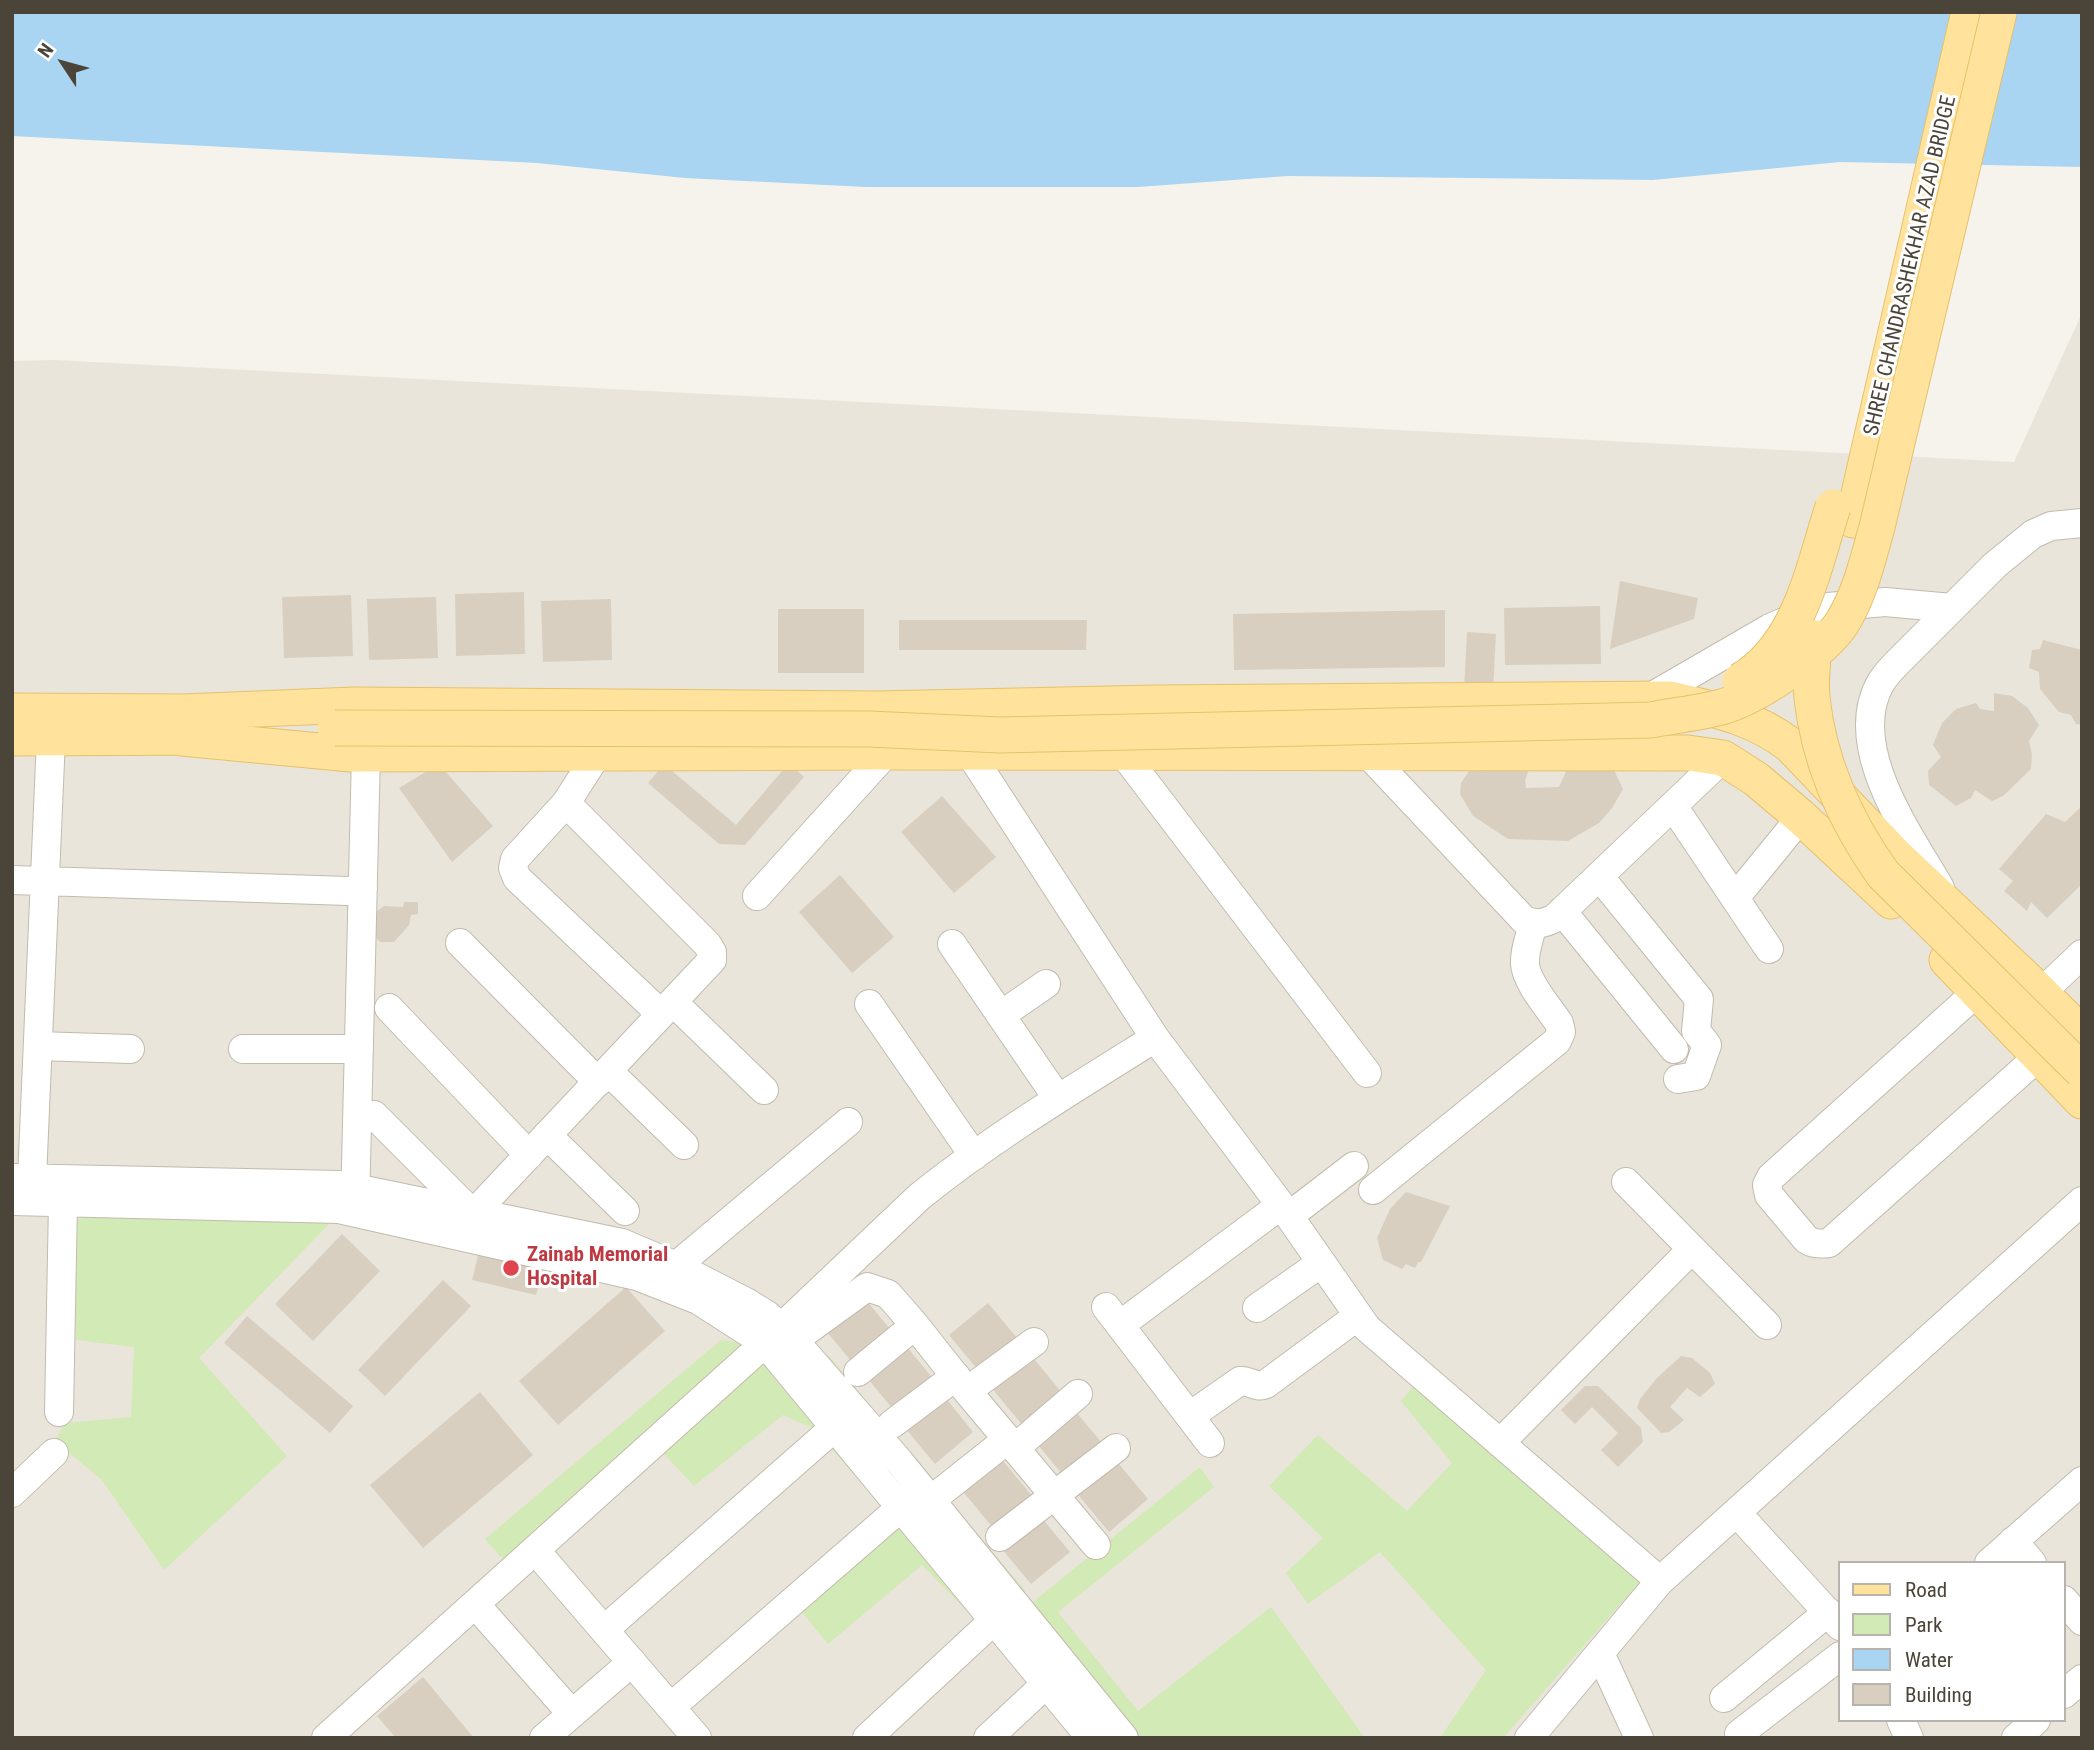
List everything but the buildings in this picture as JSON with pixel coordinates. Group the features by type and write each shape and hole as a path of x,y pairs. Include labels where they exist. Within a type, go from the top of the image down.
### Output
{"main road":[{"name":"SHREE CHANDRASHEKHAR AZAD BRIDGE","path":"1843,513 1945,12"},
{"name":"SHREE CHANDRASHEKHAR AZAD BRIDGE","path":"1843,513 1969,12"},
{"path":"351,746 869,729 1000,735 1651,720 1724,706 1747,696 1821,646 1841,625 1864,573 1999,12"},
{"path":"912,708 936,722 1668,706 1715,695 1747,677 1768,658 1786,637 1843,513"},
{"path":"1843,513 1829,666 1834,736 1844,773 1863,813 1889,856 2082,1051"},
{"path":"1843,513 1812,668 1812,698 1822,752 1833,783 1851,824 1883,874 2082,1071"},
{"path":"12,711 184,712 332,705 877,709 1156,702 1670,699 1745,718 1790,745 1896,856 2082,1034"},
{"path":"877,709 881,752"},
{"path":"12,738 182,738 598,753 1688,753 1723,758 1756,779 1876,885 2082,1101"}],"street":[{"path":"1949,905 1888,798 1872,749 1872,706 1881,683 1895,665 1995,565 2033,534 2051,526 2082,523"},
{"path":"1649,698 1770,628 1817,608 1885,602 1952,608"},
{"path":"51,738 38,1046 22,1178 347,1199 470,1226 637,1276 780,1336 918,1499 1004,1611 1124,1738"},
{"path":"347,1199 355,890 351,746"},
{"path":"757,896 881,752"},
{"path":"969,752 1155,1038 1285,1210 1367,1328 1660,1581"},
{"path":"1122,752 1367,1073"},
{"path":"1366,752 1524,920 1533,924 1555,918 1723,758"},
{"path":"598,753 566,803 515,859 513,868 517,878 764,1090"},
{"path":"470,1226 538,1145 712,960 712,952 707,943 566,803"},
{"path":"1673,806 1769,948"},
{"path":"1735,898 1801,817"},
{"path":"1599,876 1699,999 1696,1031 1707,1045 1696,1076 1678,1079"},
{"path":"12,880 355,890"},
{"path":"1562,911 1674,1049"},
{"path":"1373,1190 1557,1041 1561,1032 1559,1023 1527,976 1525,967 1525,954 1533,924"},
{"path":"460,943 603,1076 684,1145"},
{"path":"952,944 1058,1099"},
{"path":"2041,993 2082,954"},
{"path":"1001,1015 1046,984"},
{"path":"1977,992 1771,1177 1767,1185 1769,1195 1806,1239 1811,1243 1829,1243 2039,1056"},
{"path":"869,1004 974,1156"},
{"path":"389,1008 538,1145 625,1211"},
{"path":"326,1738 535,1550 780,1336 823,1289 919,1197 1058,1099 1155,1038"},
{"path":"38,1046 130,1049"},
{"path":"243,1049 350,1049"},
{"path":"374,1115 470,1226 622,1243 676,1266 766,1315 835,1427 918,1499"},
{"path":"676,1266 848,1122"},
{"path":"1210,1443 1113,1316 1354,1166"},
{"path":"1626,1182 1767,1325"},
{"path":"12,1201 347,1199"},
{"path":"1533,1736 1660,1581 2082,1201"},
{"path":"60,1412 63,1202"},
{"path":"1500,1443 1692,1249"},
{"path":"1257,1308 1321,1263"},
{"path":"780,1336 867,1287 888,1294 1096,1545"},
{"path":"1189,1416 1240,1381 1257,1386 1266,1384 1358,1316"},
{"path":"858,1371 915,1325"},
{"path":"892,1424 1034,1342"},
{"path":"671,1707 918,1499 1011,1444 1078,1394"},
{"path":"604,1630 835,1427"},
{"path":"1000,1536 1116,1448"},
{"path":"12,1493 54,1453"},
{"path":"1991,1561 2082,1481"},
{"path":"1724,1699 1834,1619 1737,1513"},
{"path":"2014,1541 2030,1561"},
{"path":"535,1550 697,1738"},
{"path":"475,1604 572,1714"},
{"path":"1004,1611 1046,1684 1091,1738"},
{"path":"867,1738 1004,1611"},
{"path":"1600,1653 1639,1738"},
{"path":"1739,1734 1839,1657"},
{"path":"544,1738 632,1662"},
{"path":"2066,1693 2082,1679"},
{"path":"988,1738 1046,1684"},
{"path":"1902,1722 1909,1738"},
{"path":"2016,1738 2034,1722"}],"shaded area":[{"path":"2082,313 2082,1738 12,1738 12,361 55,360 2014,462"}],"green space":[{"path":"89,1211 330,1223 199,1358 287,1456 164,1570 102,1480 55,1441 65,1423 131,1417 134,1347 76,1340 74,1224"},
{"path":"721,1340 829,1356 1025,1591 973,1617 922,1565 828,1644 787,1593 883,1507 814,1429 783,1415 694,1486 651,1440 508,1565 485,1539"},
{"path":"1415,1384 1648,1582 1623,1601 1503,1738 1440,1738 1486,1670 1380,1552 1308,1604 1286,1573 1323,1538 1269,1486 1318,1435 1407,1511 1452,1463 1401,1401"},
{"path":"1200,1467 1214,1487 1058,1612 1138,1711 1271,1607 1365,1738 1139,1738 1028,1606"}],"water":[{"path":"12,12 2082,12 2082,167 1840,162 1653,180 1288,176 1138,187 866,187 685,178 537,163 12,136"}],"place":[{"name":"Zainab Memorial Hospital","path":"511,1268"}]}
